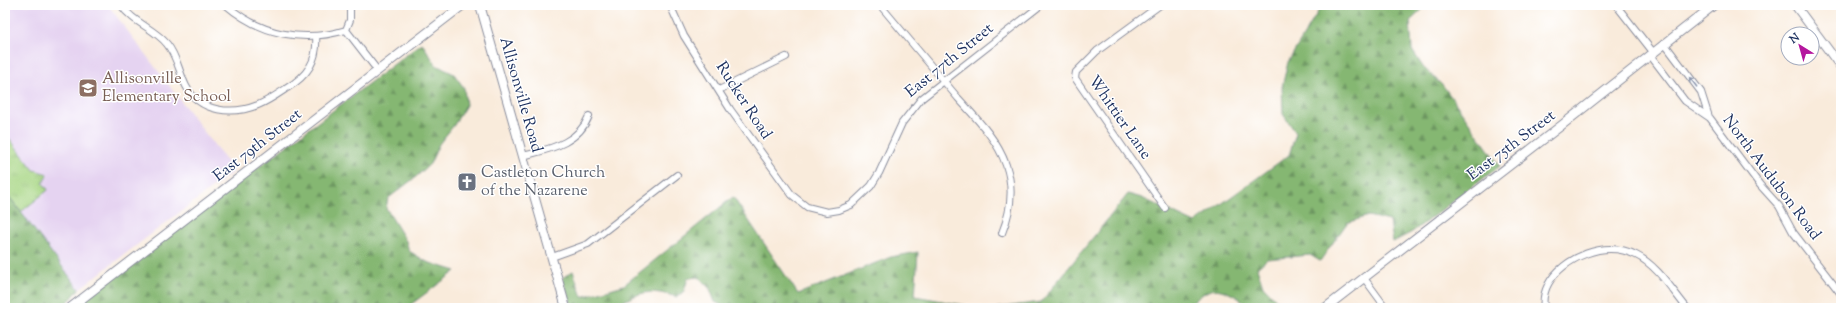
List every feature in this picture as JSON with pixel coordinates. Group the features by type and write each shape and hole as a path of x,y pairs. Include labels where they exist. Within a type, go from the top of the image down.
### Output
{"street":[{"path":"121,5 132,18 155,33 166,43 186,85 194,97 206,106 220,110 238,110 258,105 300,80 309,70 315,58 317,46 316,36"},
{"path":"226,5 245,19 266,29 302,36 316,36 346,30"},
{"path":"346,30 349,23 350,5"},
{"name":"East 79th Street","path":"70,308 462,5"},
{"name":"Allisonville Road","path":"480,5 566,308"},
{"name":"Rucker Road","path":"670,5 684,36 719,90 732,114 790,193 804,205"},
{"path":"880,5 995,143 1004,159 1010,178 1011,196 1007,219 1002,233"},
{"name":"East 77th Street","path":"804,205 818,211 827,212 842,209 858,200 878,176 898,131 907,115 920,99 1041,5"},
{"name":"Whittier Lane","path":"1160,5 1097,51 1076,72 1075,78 1165,208"},
{"name":"North Audubon Road","path":"1616,5 1685,101 1708,117 1760,185 1779,206 1793,232 1841,294"},
{"name":"East 75th Street","path":"1325,308 1562,125 1651,53 1714,5"},
{"path":"1795,5 1841,67"},
{"path":"346,30 378,71"},
{"name":"North Audubon Road","path":"1664,43 1701,92 1708,117"},
{"path":"719,90 786,58"},
{"path":"523,156 567,142 579,132 589,116"},
{"path":"552,257 588,244 677,175"},
{"path":"1544,308 1544,298 1549,282 1558,271 1575,259 1595,251 1609,249 1624,250 1635,254 1652,266 1686,308"},
{"path":"1364,278 1386,308"}],"shaded area":[{"name":"Allisonville Elementary School","path":"5,5 108,5 234,171 79,289 5,191"}],"green space":[{"path":"1322,5 1436,5 1424,8 1410,21 1412,50 1423,67 1444,87 1500,166 1412,232 1393,242 1390,221 1368,216 1347,223 1320,261 1310,255 1267,259 1257,268 1263,286 1284,308 1249,308 1235,296 1216,289 1202,295 1191,304 1190,308 997,308 1041,302 1128,194 1142,198 1195,223 1289,155 1296,133 1283,114 1282,87 1288,62"},
{"path":"422,43 436,65 454,74 464,88 466,105 454,125 439,144 430,164 388,199 386,208 406,241 409,251 427,262 456,271 406,308 73,308"},
{"path":"8,137 34,170 48,174 43,183 48,190 21,212 5,191 5,139"},
{"path":"5,191 79,289 71,299 59,308 5,308"},
{"path":"733,197 798,294 891,257 918,252 915,296 980,308 727,308 715,302 710,289 699,277 688,278 684,291 677,297 649,292 635,296 607,309 573,308 562,278 573,271 582,297 624,285"}],"place":[{"name":"Allisonville Elementary School","path":"88,88"},
{"name":"Castleton Church of the Nazarene","path":"467,182"}]}
